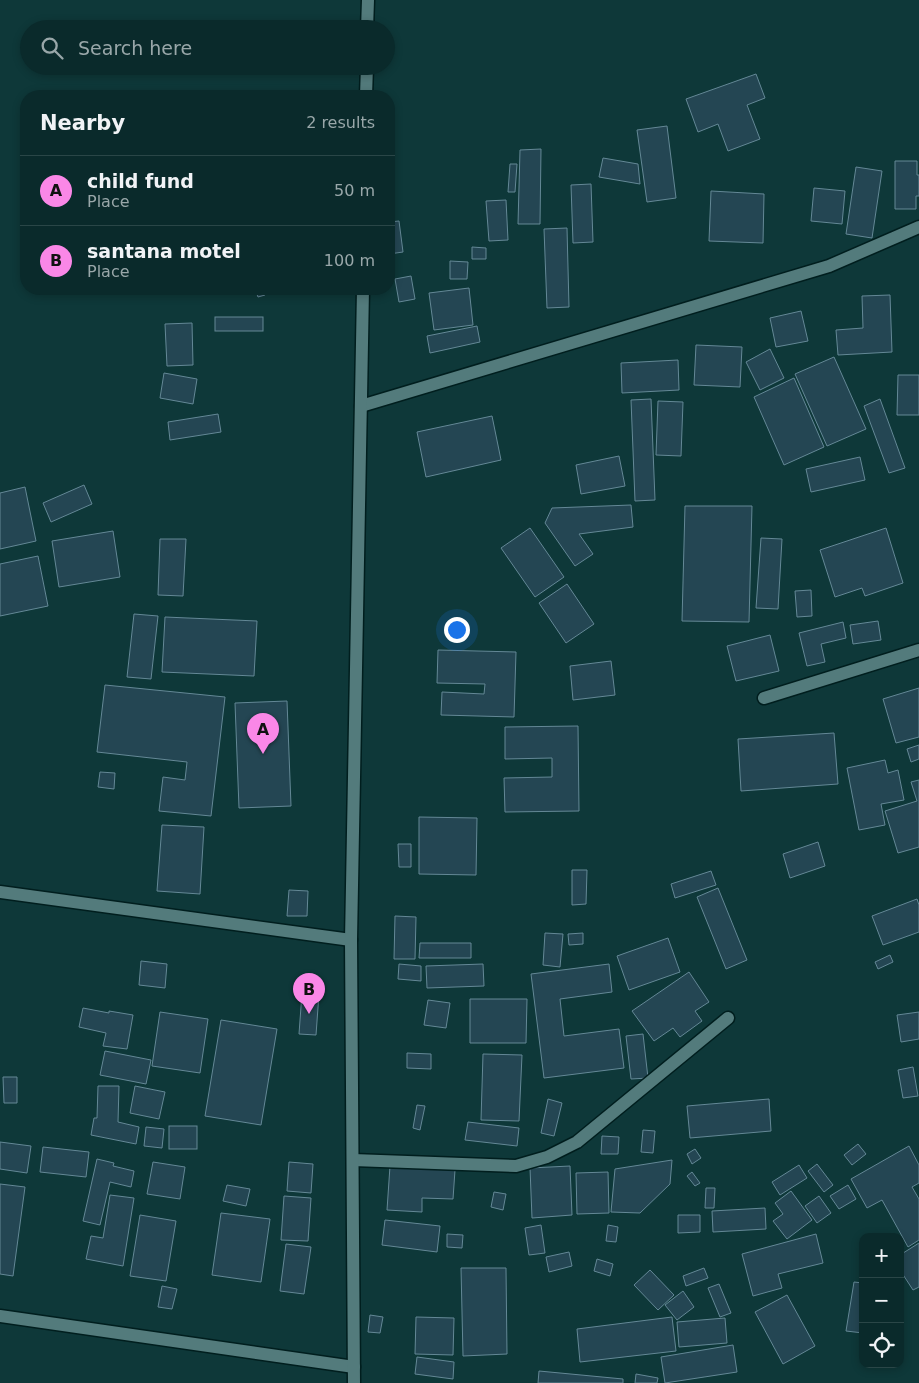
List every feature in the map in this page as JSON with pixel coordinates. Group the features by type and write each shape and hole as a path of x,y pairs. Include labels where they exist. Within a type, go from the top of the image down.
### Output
{"street":[{"path":"367,20 368,0"},
{"path":"366,90 367,75"},
{"path":"362,406 829,266 919,227"},
{"path":"354,1383 351,940 363,295"},
{"path":"764,698 919,650"},
{"path":"0,892 351,940"},
{"path":"353,1160 516,1166 547,1158 577,1142 728,1018"},
{"path":"0,1316 354,1367"}],"building":[{"path":"756,74 765,98 747,105 760,139 728,151 718,124 698,132 686,99"},
{"path":"667,126 676,198 647,202 637,130"},
{"path":"541,149 540,224 518,224 520,150"},
{"path":"603,158 638,164 640,184 599,177"},
{"path":"895,161 917,161 919,196 916,196 916,209 895,209"},
{"path":"510,164 517,164 515,192 508,192"},
{"path":"856,167 882,171 872,238 846,234"},
{"path":"591,184 593,242 573,243 571,185"},
{"path":"814,188 845,191 842,224 811,221"},
{"path":"711,191 764,194 763,243 709,241"},
{"path":"506,200 508,240 489,241 486,201"},
{"path":"395,221 399,221 403,252 395,253"},
{"path":"567,228 569,307 547,308 544,229"},
{"path":"472,247 486,248 486,259 472,259"},
{"path":"450,261 468,262 467,279 450,279"},
{"path":"411,276 415,299 399,302 395,279"},
{"path":"469,288 473,325 434,330 429,293"},
{"path":"890,295 892,352 838,355 836,330 863,328 862,296"},
{"path":"801,311 808,341 776,347 770,318"},
{"path":"215,317 263,317 263,331 215,331"},
{"path":"192,323 193,365 167,366 165,324"},
{"path":"477,326 480,342 430,353 427,336"},
{"path":"696,345 742,347 740,387 694,385"},
{"path":"770,349 784,378 760,390 746,362"},
{"path":"834,357 866,429 827,446 795,374"},
{"path":"678,360 679,390 622,393 621,363"},
{"path":"164,373 197,379 193,404 160,398"},
{"path":"898,375 919,375 919,415 897,415"},
{"path":"794,378 824,447 784,465 754,397"},
{"path":"651,399 655,500 635,501 631,400"},
{"path":"880,399 905,468 889,473 864,406"},
{"path":"658,401 683,402 681,456 656,455"},
{"path":"218,414 221,432 170,440 168,422"},
{"path":"492,416 501,460 426,477 417,432"},
{"path":"619,456 625,486 581,494 576,465"},
{"path":"860,457 865,480 811,492 806,469"},
{"path":"84,485 92,504 51,522 43,503"},
{"path":"25,487 36,541 0,549 0,493"},
{"path":"631,505 633,527 579,534 593,554 575,566 545,523 552,508"},
{"path":"685,506 752,506 749,622 682,621"},
{"path":"530,528 564,577 535,597 501,548"},
{"path":"886,528 903,583 865,596 862,588 835,597 820,550"},
{"path":"113,531 120,577 59,587 52,541"},
{"path":"761,538 782,539 778,609 756,608"},
{"path":"160,539 186,539 183,596 158,595"},
{"path":"38,556 48,606 0,616 0,564"},
{"path":"567,584 594,624 566,643 539,603"},
{"path":"811,590 812,616 797,617 795,591"},
{"path":"134,614 158,616 151,679 127,677"},
{"path":"165,617 257,621 254,676 162,672"},
{"path":"878,621 881,640 853,644 850,625"},
{"path":"843,622 846,638 821,644 825,662 807,666 799,633"},
{"path":"770,635 779,671 736,681 727,646"},
{"path":"438,650 516,652 514,717 441,715 442,692 484,694 485,684 437,683"},
{"path":"611,661 615,695 573,700 570,666"},
{"path":"105,685 225,697 211,816 159,811 163,777 185,780 187,762 97,752"},
{"path":"919,688 919,737 896,743 883,699"},
{"path":"287,701 291,806 239,808 235,703"},
{"path":"578,726 579,811 505,812 504,778 552,777 552,758 505,759 505,727"},
{"path":"834,733 838,784 741,791 738,739"},
{"path":"919,745 919,759 911,762 907,749"},
{"path":"885,760 888,773 898,770 904,800 881,804 885,825 859,830 847,768"},
{"path":"100,772 115,773 114,789 98,787"},
{"path":"919,780 919,847 898,853 885,811 917,801 911,782"},
{"path":"419,817 477,818 476,875 419,874"},
{"path":"162,825 204,827 200,894 157,891"},
{"path":"818,842 825,866 790,878 783,854"},
{"path":"398,844 411,844 411,867 399,867"},
{"path":"572,870 587,870 586,904 572,905"},
{"path":"711,871 716,885 675,898 671,884"},
{"path":"718,888 747,960 726,969 697,897"},
{"path":"289,890 308,891 307,916 287,916"},
{"path":"917,899 919,905 919,932 883,945 872,916"},
{"path":"395,916 416,917 415,959 394,959"},
{"path":"545,933 563,934 560,967 543,965"},
{"path":"583,933 583,944 569,945 568,934"},
{"path":"668,938 680,972 629,990 617,956"},
{"path":"420,943 471,943 471,958 419,958"},
{"path":"890,955 893,962 878,969 875,962"},
{"path":"141,961 167,964 165,988 139,985"},
{"path":"399,964 421,966 421,981 398,979"},
{"path":"483,964 484,986 427,988 426,966"},
{"path":"609,964 612,992 560,999 564,1036 619,1029 624,1068 544,1078 531,974"},
{"path":"689,972 709,1002 695,1011 702,1021 680,1037 673,1028 654,1041 632,1011"},
{"path":"302,993 319,994 316,1035 299,1034"},
{"path":"470,999 527,999 526,1043 470,1043"},
{"path":"428,1000 450,1003 446,1028 424,1025"},
{"path":"83,1008 133,1015 127,1049 103,1046 106,1033 79,1027"},
{"path":"160,1012 208,1019 200,1073 152,1066"},
{"path":"919,1012 919,1039 901,1042 897,1015"},
{"path":"221,1020 277,1029 261,1125 205,1116"},
{"path":"643,1034 648,1078 631,1079 626,1036"},
{"path":"105,1051 151,1060 146,1084 100,1075"},
{"path":"407,1053 431,1054 431,1069 407,1068"},
{"path":"483,1054 522,1055 519,1121 481,1120"},
{"path":"913,1067 918,1096 903,1098 898,1070"},
{"path":"3,1077 17,1077 17,1103 4,1103"},
{"path":"98,1086 119,1086 118,1122 139,1127 136,1144 91,1135 94,1118 97,1118"},
{"path":"135,1086 165,1092 159,1119 130,1113"},
{"path":"548,1099 562,1103 554,1136 541,1133"},
{"path":"769,1099 771,1131 690,1138 687,1106"},
{"path":"417,1105 425,1106 420,1130 413,1128"},
{"path":"468,1122 519,1128 517,1146 465,1140"},
{"path":"169,1126 197,1126 197,1149 169,1149"},
{"path":"146,1127 164,1129 162,1148 144,1146"},
{"path":"643,1130 655,1131 653,1153 641,1152"},
{"path":"602,1136 619,1137 618,1154 601,1154"},
{"path":"0,1142 31,1146 27,1173 0,1169"},
{"path":"858,1144 866,1154 852,1165 844,1155"},
{"path":"909,1146 919,1165 919,1183 912,1187 919,1199 919,1240 908,1247 904,1240 904,1233 900,1233 882,1200 867,1208 851,1179"},
{"path":"43,1147 89,1152 86,1177 40,1172"},
{"path":"695,1149 701,1158 692,1164 687,1154"},
{"path":"97,1159 114,1163 113,1166 134,1171 131,1187 110,1182 100,1225 83,1221"},
{"path":"672,1160 670,1184 640,1213 611,1212 615,1169"},
{"path":"153,1162 185,1167 180,1199 147,1194"},
{"path":"289,1162 313,1164 311,1193 287,1191"},
{"path":"817,1164 833,1185 824,1192 808,1171"},
{"path":"799,1165 807,1178 780,1195 772,1182"},
{"path":"390,1166 455,1170 453,1199 422,1198 422,1212 387,1210"},
{"path":"570,1166 572,1215 532,1218 530,1168"},
{"path":"608,1172 609,1213 577,1214 576,1173"},
{"path":"692,1172 700,1183 695,1186 687,1176"},
{"path":"0,1184 25,1187 13,1276 0,1274"},
{"path":"227,1185 250,1189 246,1206 223,1201"},
{"path":"848,1185 856,1199 839,1209 830,1196"},
{"path":"706,1188 715,1188 714,1208 705,1208"},
{"path":"791,1191 812,1220 787,1239 773,1221 783,1214 775,1203"},
{"path":"494,1192 506,1194 503,1210 491,1207"},
{"path":"110,1195 134,1198 123,1266 86,1259 91,1236 103,1238"},
{"path":"284,1196 311,1198 308,1241 281,1240"},
{"path":"819,1196 831,1213 817,1223 805,1206"},
{"path":"765,1208 766,1229 713,1232 712,1211"},
{"path":"221,1213 270,1219 261,1282 212,1275"},
{"path":"140,1215 176,1221 166,1281 130,1276"},
{"path":"678,1215 700,1215 700,1232 678,1233"},
{"path":"385,1220 440,1226 437,1252 382,1245"},
{"path":"541,1225 545,1253 529,1255 525,1228"},
{"path":"608,1225 618,1227 616,1242 606,1241"},
{"path":"447,1234 463,1235 462,1248 447,1247"},
{"path":"816,1234 823,1263 778,1274 782,1288 753,1296 742,1254"},
{"path":"919,1243 919,1287 913,1290 904,1276 904,1252"},
{"path":"286,1244 311,1247 304,1294 280,1291"},
{"path":"569,1252 572,1266 549,1272 546,1257"},
{"path":"597,1259 613,1264 610,1276 594,1271"},
{"path":"461,1268 506,1268 507,1354 463,1356"},
{"path":"704,1268 708,1278 686,1286 683,1276"},
{"path":"650,1270 674,1295 658,1310 634,1285"},
{"path":"854,1282 859,1283 859,1333 846,1331"},
{"path":"719,1284 731,1313 720,1317 708,1288"},
{"path":"162,1286 177,1289 172,1309 158,1307"},
{"path":"683,1291 694,1307 677,1320 665,1305"},
{"path":"787,1295 815,1346 783,1364 755,1312"},
{"path":"370,1315 383,1317 380,1333 368,1332"},
{"path":"416,1317 454,1318 453,1355 415,1354"},
{"path":"672,1317 676,1351 580,1362 577,1329"},
{"path":"725,1318 727,1343 679,1347 677,1322"},
{"path":"733,1345 737,1372 665,1383 661,1357"},
{"path":"417,1357 454,1362 453,1379 415,1374"},
{"path":"539,1371 623,1379 623,1383 538,1383"},
{"path":"636,1374 658,1378 657,1383 635,1383"}],"place":[{"name":"child fund","path":"263,754"},
{"name":"santana motel","path":"309,1014"}]}
